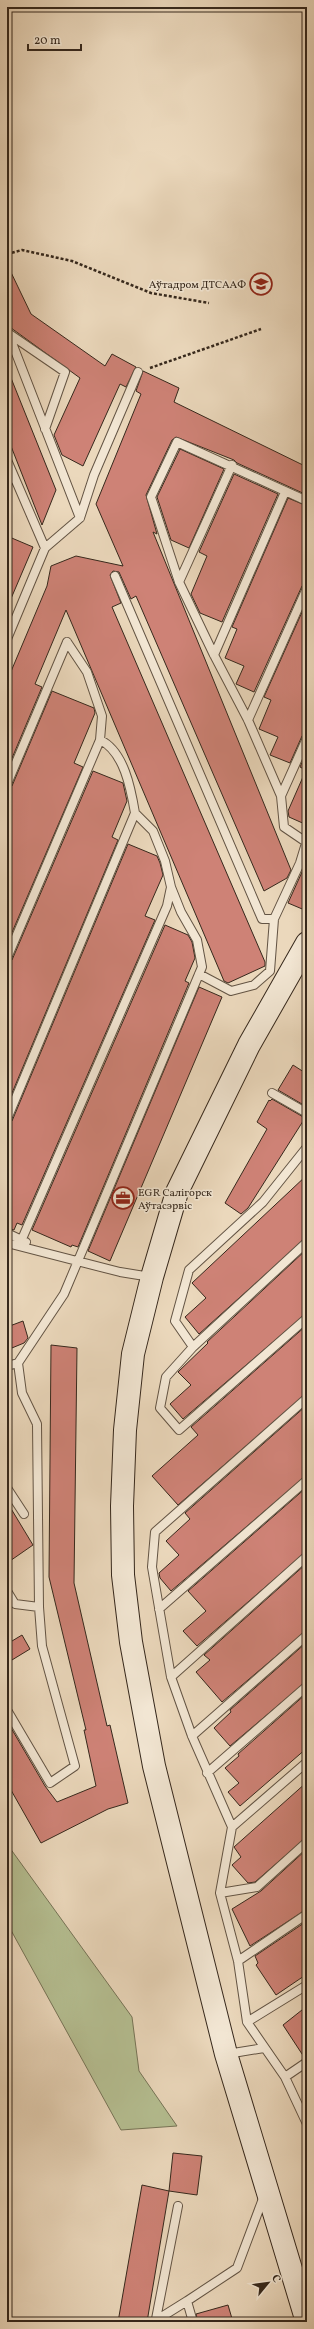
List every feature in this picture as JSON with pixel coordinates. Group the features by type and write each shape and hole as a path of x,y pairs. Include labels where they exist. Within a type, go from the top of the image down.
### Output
{"main road":[{"path":"307,943 250,1045 177,1192 152,1277 133,1354 124,1430 122,1506 124,1575 131,1642 154,1766 226,2054 307,2322"}],"lane":[{"path":"8,331 44,429 80,518"},
{"path":"8,331 64,372 44,429"},
{"path":"7,639 45,548 80,518 94,475 138,372"},
{"path":"199,974 231,991 254,985 270,971 274,919 300,863 307,841 284,827 281,796 248,720 214,655 179,582 152,497 177,442 232,465 307,501"},
{"path":"7,460 45,548"},
{"path":"179,582 232,465"},
{"path":"7,485 12,472"},
{"path":"214,655 286,492"},
{"path":"115,576 262,918 274,919"},
{"path":"248,720 307,588"},
{"path":"7,784 67,642 87,672 102,716 100,740 7,958"},
{"path":"281,796 307,738"},
{"path":"7,1119 135,813 130,780 109,744 100,740"},
{"path":"7,1366 18,1363 64,1294 202,966 197,940 182,912 153,831 135,813"},
{"path":"22,1239 167,906 172,887"},
{"path":"272,1093 307,1113"},
{"path":"193,1347 175,1321 189,1270 263,1202 307,1147"},
{"path":"7,1233 22,1239 43,1251"},
{"path":"307,1242 193,1347 166,1377 160,1408 179,1430 307,1318"},
{"path":"7,1243 78,1261 152,1277"},
{"path":"7,1710 50,1783 76,1766 42,1646 39,1607 37,1424 22,1393 18,1363"},
{"path":"307,1398 155,1532 152,1567 171,1677 207,1773 232,1827 220,1893 238,1960 247,2022 285,2077 307,2124"},
{"path":"160,1609 307,1480"},
{"path":"7,1488 24,1514"},
{"path":"171,1677 307,1556"},
{"path":"7,1590 15,1604 39,1607"},
{"path":"192,1736 307,1635"},
{"path":"207,1773 307,1686"},
{"path":"232,1827 307,1762"},
{"path":"220,1893 257,1887 307,1842"},
{"path":"238,1960 307,1914"},
{"path":"247,2022 307,1985"},
{"path":"226,2054 264,2048"},
{"path":"285,2077 307,2062"},
{"path":"156,2321 236,2268 267,2190"},
{"path":"156,2321 178,2206"},
{"path":"186,2301 193,2322"}],"path":[{"path":"7,254 22,250 72,261 151,293 209,303"},
{"path":"138,372 261,329"}],"green space":[{"path":"7,1844 132,2017 139,2071 177,2126 121,2130 7,1923"}],"building":[{"path":"7,264 31,314 105,366 112,354 136,367 126,387 120,384 83,466 62,455 54,435 80,378 7,325"},
{"path":"7,368 56,490 42,525 7,436"},
{"path":"143,371 179,388 174,402 307,467 307,495 237,463 234,460 176,437 172,440 146,495 157,534 153,532 291,870 287,878 264,891 136,596 131,599 119,572 113,571 110,575 121,603 112,607 265,962 265,966 228,983 224,981 66,610 35,684 42,687 7,770 7,681 47,586 51,566 76,556 123,566 96,504 141,394 136,391"},
{"path":"180,449 224,469 189,548 171,540 157,497"},
{"path":"234,474 278,494 222,622 200,613 191,594 207,556 199,552"},
{"path":"288,498 307,506 307,583 302,586 254,692 236,684 244,666 225,658 237,629 232,627"},
{"path":"7,536 33,547 7,608"},
{"path":"307,601 307,733 302,736 290,763 270,755 278,737 259,729 271,700 264,697"},
{"path":"52,691 94,708 95,713 74,763 83,767 7,944 7,789 12,786"},
{"path":"307,751 307,825 289,817 288,811 306,770 300,767"},
{"path":"93,771 123,783 127,801 112,837 118,840 7,1105 7,963 12,960"},
{"path":"128,844 157,856 160,863 163,875 145,916 155,920 22,1225 17,1223 14,1230 7,1228 7,1124 12,1121"},
{"path":"307,861 307,911 288,903"},
{"path":"165,925 188,935 192,942 195,958 185,981 189,983 78,1247 72,1245 71,1247 32,1230"},
{"path":"199,987 222,997 110,1261 88,1251"},
{"path":"293,1065 307,1074 307,1107 278,1090"},
{"path":"272,1099 305,1118 248,1208 241,1214 225,1203 267,1129 257,1122 269,1100 270,1101"},
{"path":"307,1175 307,1237 199,1334 185,1317 206,1298 192,1283"},
{"path":"307,1249 307,1313 183,1419 170,1404 191,1385 178,1372 208,1343 207,1342"},
{"path":"23,1321 28,1338 24,1343 7,1350 7,1327"},
{"path":"307,1325 307,1393 178,1505 152,1476 198,1435 191,1427"},
{"path":"51,1345 77,1348 74,1583 107,1726 110,1725 128,1803 108,1809 41,1843 7,1783 7,1721 45,1786 57,1802 96,1786 84,1730 86,1730 49,1577"},
{"path":"307,1405 307,1475 171,1591 160,1578 159,1573 179,1555 166,1541 190,1519 185,1513"},
{"path":"307,1487 307,1551 197,1646 183,1631 206,1611 188,1591"},
{"path":"7,1502 33,1545 7,1563"},
{"path":"307,1563 307,1630 222,1702 196,1672 210,1660 204,1655"},
{"path":"22,1635 30,1649 7,1663 7,1644"},
{"path":"307,1642 307,1681 230,1746 214,1728 231,1712 230,1710"},
{"path":"307,1693 307,1748 240,1806 228,1792 239,1783 225,1768 239,1756 238,1754"},
{"path":"307,1782 307,1837 255,1882 248,1883 232,1865 241,1857 234,1847"},
{"path":"307,1849 307,1909 250,1946 232,1909 261,1891"},
{"path":"307,1921 307,1974 276,1995 256,1965 258,1963 255,1956"},
{"path":"307,2006 307,2057 304,2057 283,2025"},
{"path":"173,2153 202,2156 197,2195 169,2191"},
{"path":"142,2185 169,2191 147,2322 118,2322"},
{"path":"228,2305 233,2322 198,2322 196,2314"}],"place":[{"name":"Аўтадром ДТСААФ","path":"261,284"},
{"name":"EGR Салігорск Аўтасэрвіс","path":"123,1198"}]}
